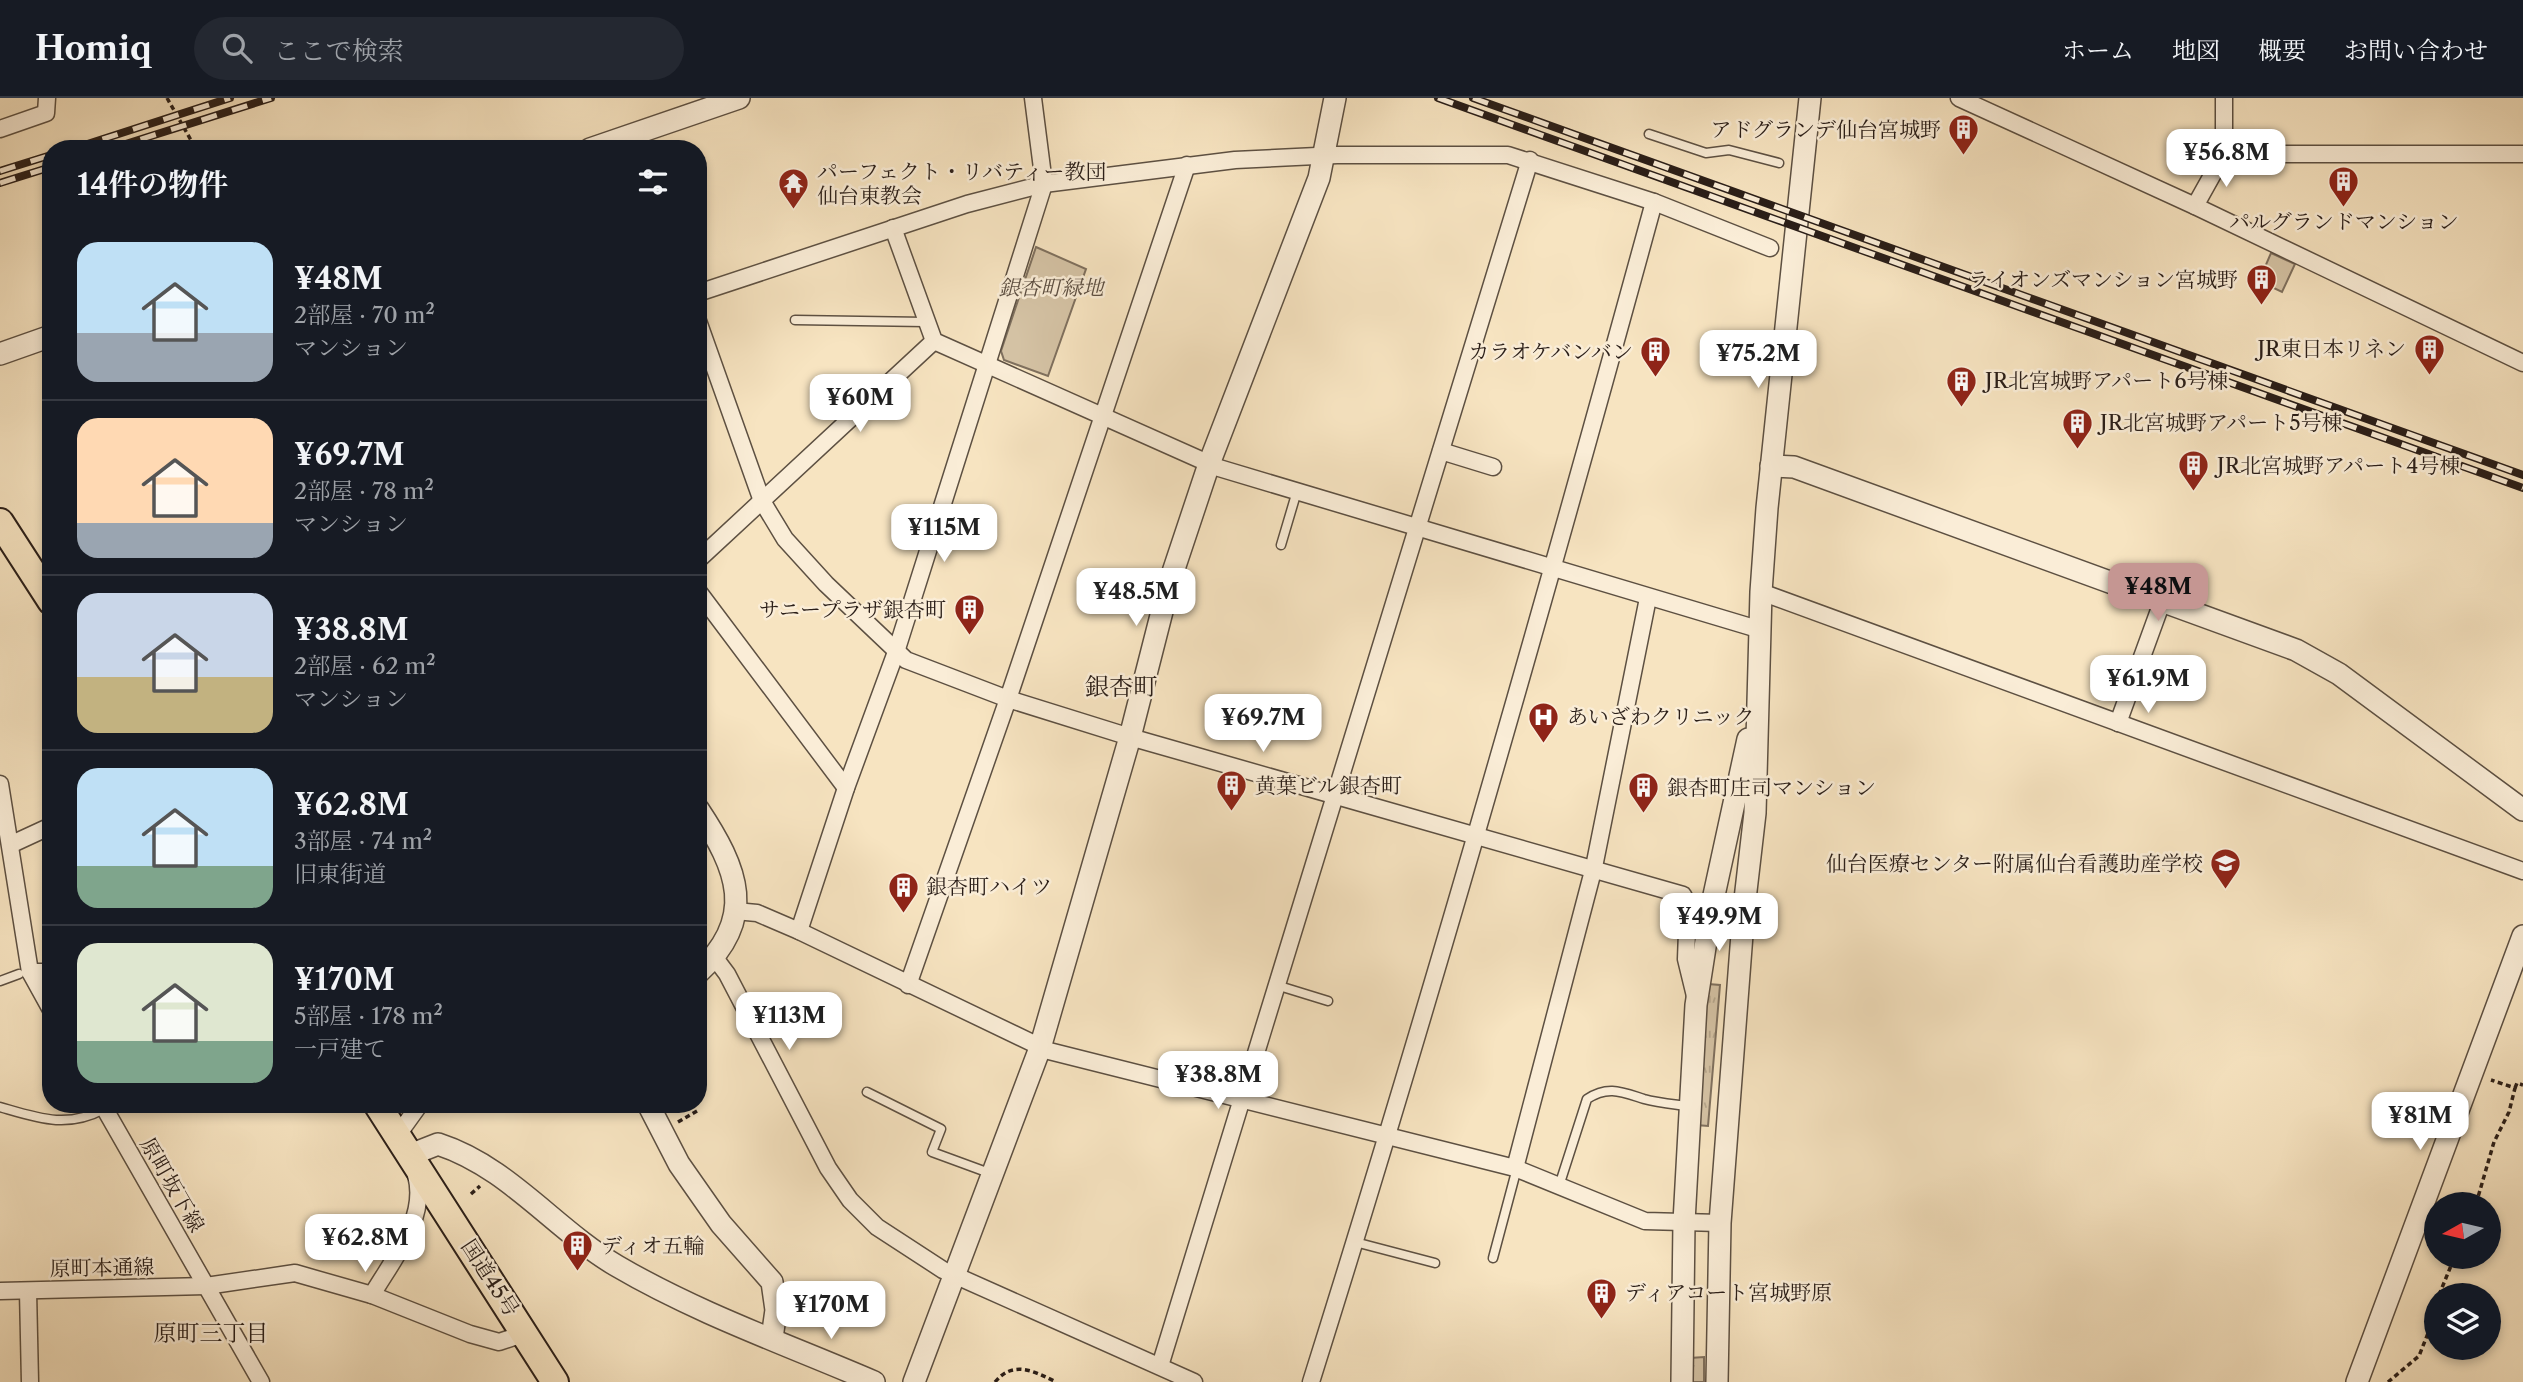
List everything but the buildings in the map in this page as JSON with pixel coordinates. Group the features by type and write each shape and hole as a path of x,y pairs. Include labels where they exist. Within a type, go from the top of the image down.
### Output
{"highway":[{"path":"0,522 42,587"},
{"name":"国道45号","path":"383,1113 555,1382"}],"street":[{"path":"0,130 46,113 47,98"},
{"path":"635,140 739,98"},
{"path":"799,931 846,788 896,652 1044,184 1032,98"},
{"path":"914,1382 1040,1048 1130,737 1169,584 1209,464 1325,156 1335,98"},
{"path":"1717,1382 1720,1223 1744,908 1755,813 1761,592 1771,466 1810,98"},
{"path":"1959,98 2195,206 2523,363"},
{"path":"2195,206 2224,154 2224,98"},
{"path":"707,290 967,204 1044,184 1187,165 1325,156 1452,153 1508,155 1654,202 1770,248"},
{"path":"2224,154 2523,154"},
{"path":"1160,1366 1276,985 1337,797 1530,160"},
{"path":"908,985 1008,699 1187,165"},
{"path":"1311,1382 1389,1135 1477,835 1654,202"},
{"path":"893,228 934,341 1209,464 1761,630"},
{"path":"0,355 42,339"},
{"path":"707,552 934,341"},
{"path":"707,346 762,501 786,538 826,584 906,660 1008,699 1130,737 1594,867 1683,895 1688,905 1686,959 1696,1002"},
{"path":"1441,451 1493,467"},
{"path":"1771,466 1794,467 2296,650 2339,674 2523,810"},
{"path":"1761,592 2523,871"},
{"path":"1516,1168 1594,867 1648,598"},
{"path":"2118,723 2162,602"},
{"path":"707,603 846,788"},
{"path":"1682,1382 1684,1222 1696,1002 1711,909 1760,686"},
{"path":"0,784 2,813 12,844 24,973 42,998"},
{"path":"707,822 730,864 736,891 731,933 707,966"},
{"path":"12,844 42,830"},
{"path":"735,911 757,914 799,931 1040,1048 1516,1168 1645,1220 1720,1223"},
{"path":"2357,1382 2523,936"},
{"path":"715,958 727,974 828,1168 850,1200 877,1227 897,1242 955,1275 1194,1382"},
{"path":"24,973 42,972"},
{"name":"原町坂下線","path":"106,1113 261,1382"},
{"path":"372,1295 416,1216 420,1191 404,1146 417,1113"},
{"path":"653,1113 679,1164 730,1235 772,1282 776,1310 772,1338"},
{"path":"404,1146 438,1144 461,1151 492,1169 614,1264 665,1292 874,1382"},
{"name":"原町本通線","path":"0,1291 206,1286 295,1273 372,1295 470,1334 499,1342 526,1333"},
{"path":"28,1291 30,1382"},
{"path":"1672,1382 1681,1353"}],"lane":[{"path":"1648,134 1706,153 1728,150 1779,163"},
{"path":"795,320 926,322"},
{"path":"1281,545 1297,491"},
{"path":"0,981 24,973"},
{"path":"1276,985 1328,1001"},
{"path":"1559,1186 1587,1099 1599,1091 1614,1090 1645,1099 1690,1106"},
{"path":"867,1092 941,1129 932,1152 992,1174"},
{"path":"0,1107 46,1120 85,1119 94,1113"},
{"path":"1493,1258 1516,1168"},
{"path":"1355,1242 1435,1264"}],"path":[{"path":"167,98 191,140"},
{"path":"2491,1080 2515,1088"},
{"path":"2479,1192 2494,1142 2509,1112 2517,1083 2523,1085"},
{"path":"676,1123 694,1113"},
{"path":"471,1194 483,1182"},
{"path":"2388,1382 2419,1356 2424,1343"},
{"path":"995,1382 1009,1369 1018,1368 1056,1382"}],"green space":[{"name":"銀杏町緑地","path":"1036,247 1086,269 1048,376 1004,360 1001,351"},
{"path":"2271,253 2295,264 2282,292 2259,281"},
{"path":"1708,984 1720,985 1708,1126 1696,1125"},
{"path":"1704,1357 1704,1382 1691,1382 1690,1358"}],"railway":[{"path":"100,140 230,98"},
{"path":"138,140 271,98"},
{"path":"1438,98 2523,488"},
{"path":"1473,98 2523,475"},
{"path":"0,171 42,158"},
{"path":"0,183 42,170"}],"place":[{"name":"アドグランデ仙台宮城野","path":"1964,157"},
{"name":"パルグランドマンション","path":"2344,209"},
{"name":"パーフェクト・リバティー教団 仙台東教会","path":"794,211"},
{"name":"ライオンズマンション宮城野","path":"2261,307"},
{"name":"JR東日本リネン","path":"2429,376"},
{"name":"カラオケバンバン","path":"1656,379"},
{"name":"JR北宮城野アパート6号棟","path":"1962,408"},
{"name":"JR北宮城野アパート5号棟","path":"2077,450"},
{"name":"JR北宮城野アパート4号棟","path":"2194,493"},
{"name":"サニープラザ銀杏町","path":"969,637"},
{"name":"あいざわクリニック","path":"1544,744"},
{"name":"黄葉ビル銀杏町","path":"1232,813"},
{"name":"銀杏町庄司マンション","path":"1644,815"},
{"name":"仙台医療センター附属仙台看護助産学校","path":"2226,891"},
{"name":"銀杏町ハイツ","path":"903,914"},
{"name":"ディオ五輪","path":"578,1273"},
{"name":"ディアコート宮城野原","path":"1602,1320"}],"district":[{"name":"銀杏町","path":"1121,687"},
{"name":"原町三丁目","path":"211,1333"}]}
